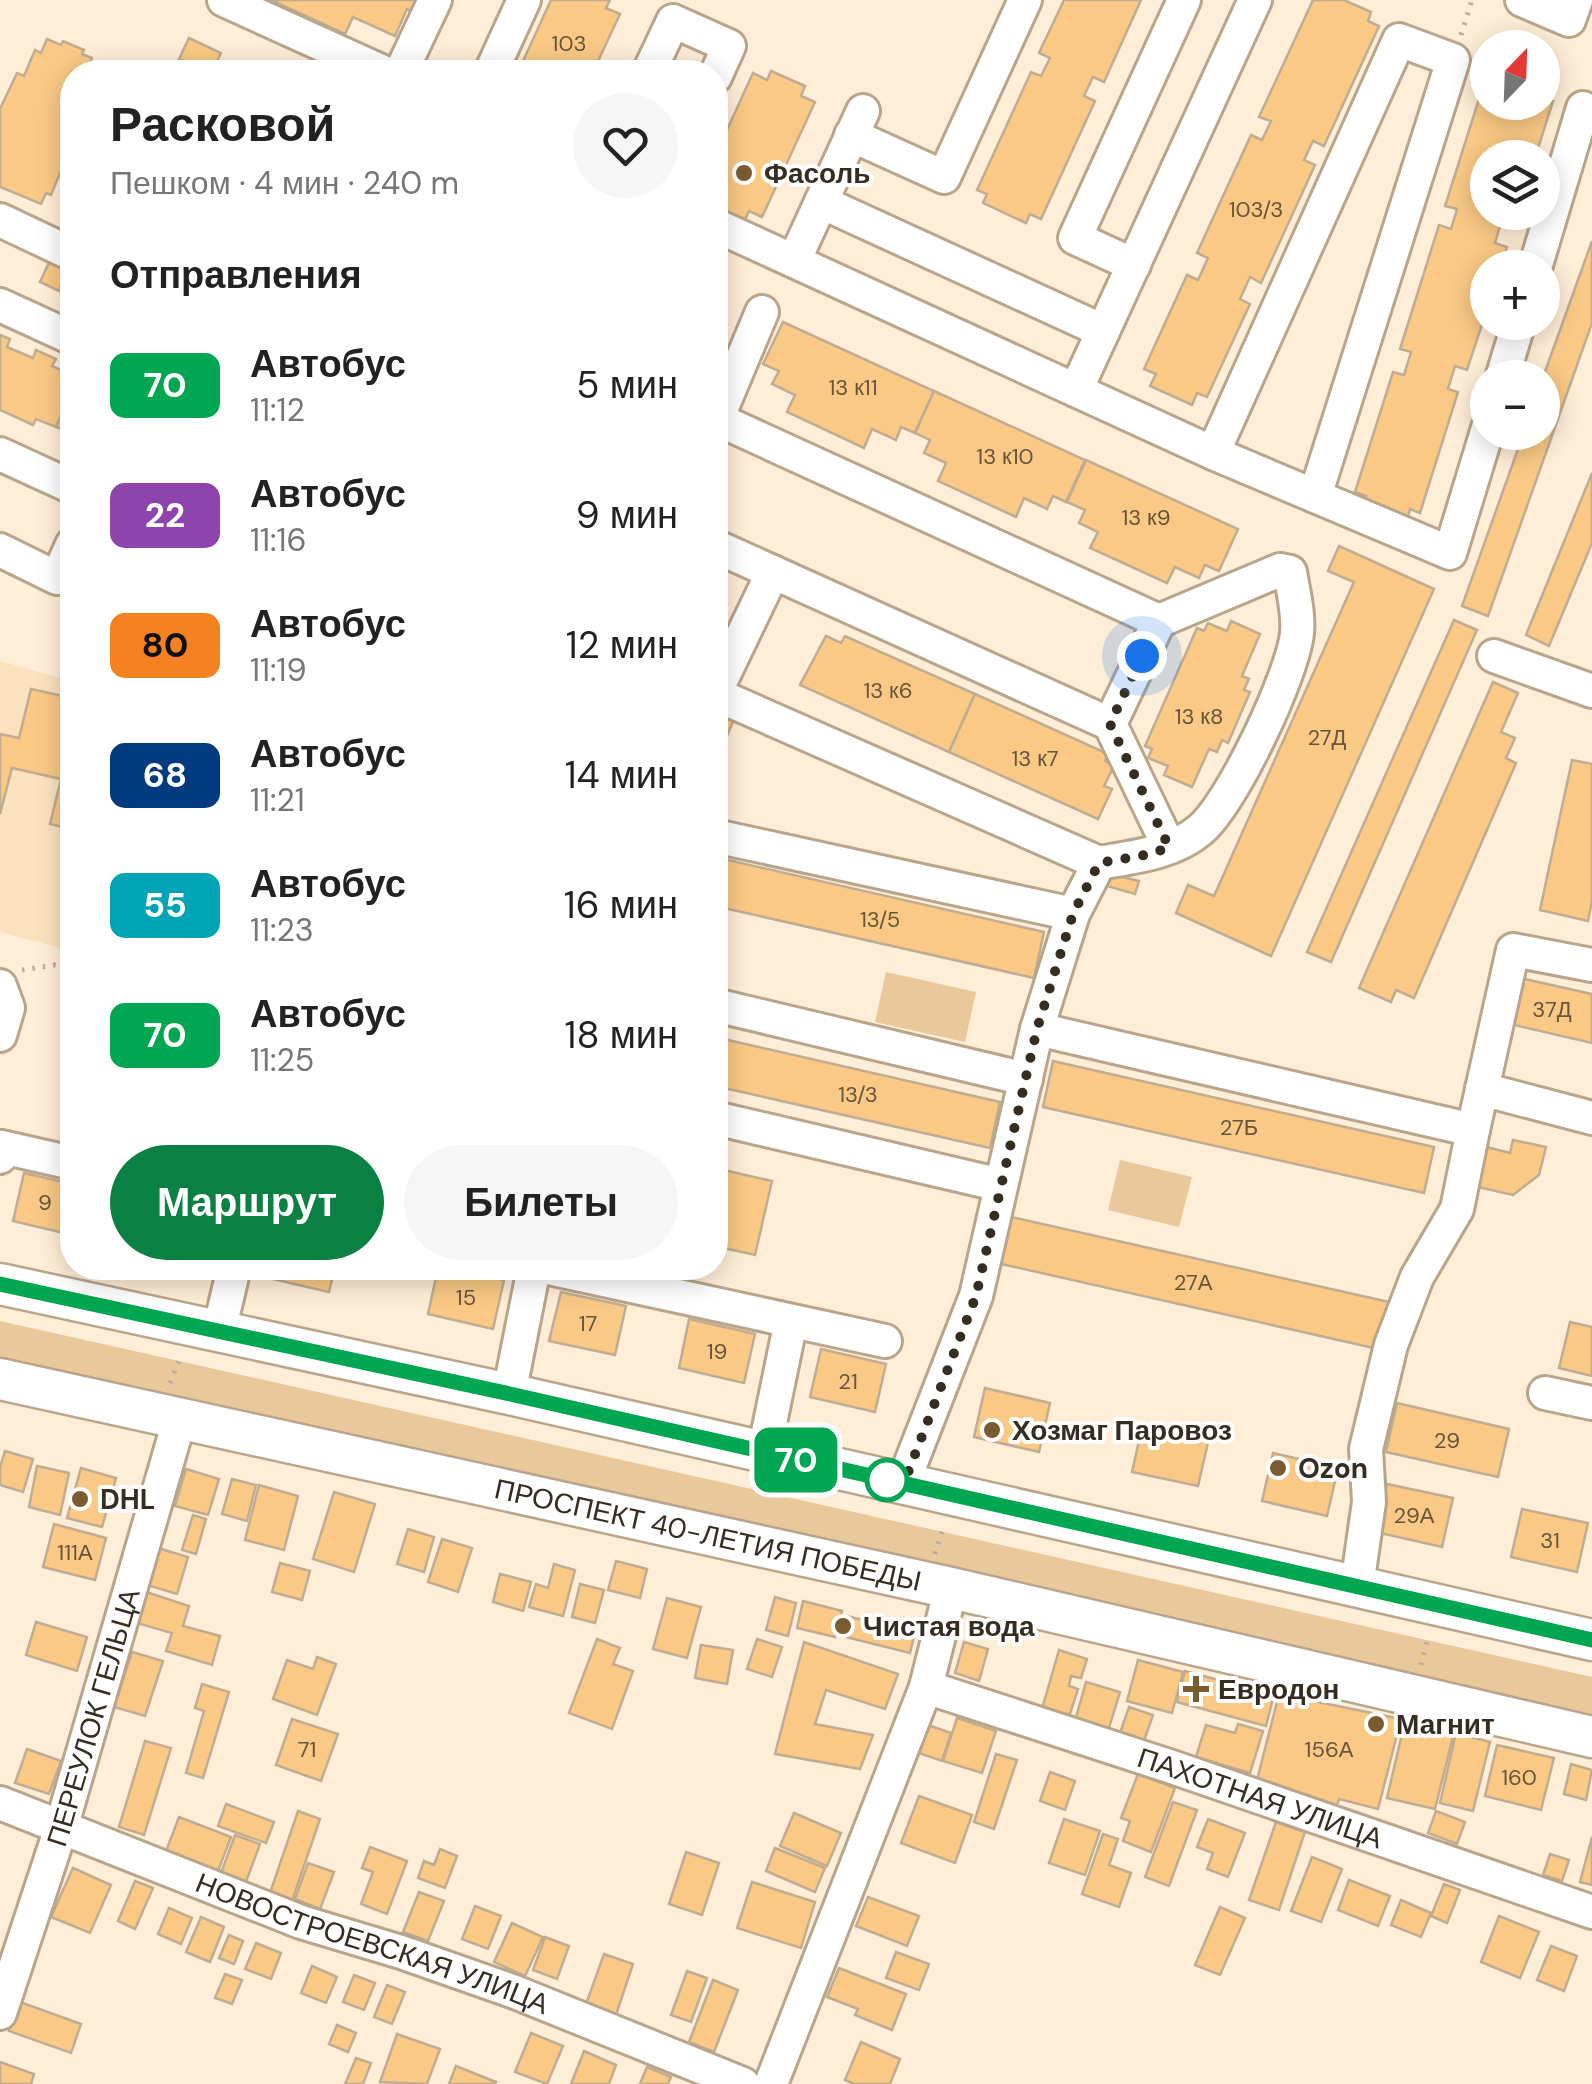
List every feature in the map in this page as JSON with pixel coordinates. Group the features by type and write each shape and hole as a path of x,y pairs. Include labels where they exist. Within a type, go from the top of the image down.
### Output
{"main road":[{"path":"0,1284 510,1394 1592,1640"},
{"name":"ПРОСПЕКТ 40-ЛЕТИЯ ПОБЕДЫ","path":"0,1379 938,1586 1592,1737"}],"street":[{"path":"224,0 356,60"},
{"path":"408,60 435,0"},
{"path":"496,60 524,0"},
{"path":"794,261 857,123 944,177 1025,0"},
{"path":"1134,265 1075,238 1184,0"},
{"path":"1076,390 1255,0"},
{"path":"1522,0 1569,20 1576,0"},
{"path":"655,60 673,20 729,46 723,60"},
{"path":"1213,453 1399,40 1453,60 1315,496"},
{"path":"1540,250 1583,108"},
{"path":"821,202 1103,331"},
{"path":"0,220 60,248"},
{"path":"728,231 1213,453 1450,553 1481,450"},
{"path":"0,305 60,332"},
{"path":"728,393 762,312"},
{"path":"728,427 1159,622"},
{"path":"0,454 60,482"},
{"path":"0,550 57,578 60,571"},
{"path":"728,552 1110,724 1169,847"},
{"path":"728,700 1099,863 1151,854 1201,830 1239,778 1291,665 1298,629 1290,572 1280,570 1159,622 1110,724"},
{"path":"728,666 772,572"},
{"path":"1494,656 1592,691"},
{"path":"728,839 1073,914"},
{"path":"904,1483 976,1296 1037,1029 1073,914 1099,863"},
{"path":"1358,1586 1369,1502 1366,1449 1391,1345 1416,1276 1456,1209 1514,950 1592,965"},
{"path":"0,1035 8,1008 6,979"},
{"path":"728,1008 1026,1079"},
{"path":"1037,1029 1473,1130"},
{"path":"1482,1088 1592,1118"},
{"path":"728,1121 1002,1184"},
{"path":"0,1156 2,1148 60,1160"},
{"path":"207,1329 229,1280"},
{"path":"510,1394 532,1280"},
{"path":"605,1280 885,1341"},
{"path":"764,1452 791,1321"},
{"path":"1545,1393 1592,1403"},
{"name":"ПЕРЕУЛОК ГЕЛЬЦА","path":"0,2013 61,1828 169,1415"},
{"path":"771,2084 926,1687 938,1586"},
{"name":"ПАХОТНАЯ УЛИЦА","path":"926,1687 1592,1912"},
{"name":"НОВОСТРОЕВСКАЯ УЛИЦА","path":"0,1803 301,1922 516,1992 744,2084"}],"path":[{"path":"6,979 60,966"},
{"path":"169,1415 207,1329"},
{"path":"938,1586 955,1495"},
{"path":"1414,1696 1435,1604"}],"shaded area":[{"path":"0,661 60,678 60,948 0,932"},
{"path":"886,972 976,992 965,1042 875,1022"},
{"path":"1120,1160 1192,1177 1179,1227 1108,1210"},
{"path":"0,1321 1592,1677 1592,1730 0,1368"}],"building":[{"path":"271,0 418,0 413,12 407,9 395,36 353,17 345,34"},
{"path":"551,0 610,0 606,8 620,14 599,60 524,60"},
{"path":"1064,0 1141,0 1104,82 1093,77 1084,96 1095,101 1041,219 1030,214 1026,223 983,203 987,194 977,190 1031,72 1041,76 1050,58 1039,53"},
{"path":"1313,0 1344,0 1371,12 1368,21 1379,26 1324,146 1313,141 1304,160 1315,165 1261,283 1250,277 1240,299 1250,304 1207,397 1197,393 1192,405 1150,386 1156,374 1144,369 1187,275 1198,280 1208,258 1197,253 1251,135 1262,140 1271,121 1259,117"},
{"path":"189,38 221,53 218,60 179,59"},
{"path":"47,39 61,45 63,41 92,58 60,60 60,173 51,195 46,193 41,204 0,187 0,109 17,73 24,76 35,50 41,53"},
{"path":"771,71 805,86 801,96 815,102 762,217 749,211 745,220 728,213 728,128 753,73 767,80"},
{"path":"1472,120 1547,120 1541,140 1470,140 1470,230 1499,230 1495,243 1507,247 1470,250 1470,340 1477,340 1467,370 1455,366 1448,389 1458,392 1420,513 1410,509 1407,520 1362,506 1366,496 1355,492 1393,372 1404,375 1411,352 1400,349 1439,225 1451,229 1457,209 1445,206"},
{"path":"1592,241 1592,323 1560,413 1560,360 1549,360 1556,340 1560,340 1560,330"},
{"path":"52,256 60,260 59,291 40,282"},
{"path":"783,322 934,391 915,433 901,427 896,440 872,429 864,448 787,412 795,395 772,384 779,371 763,364"},
{"path":"0,335 10,339 7,347 33,358 36,350 56,359 52,366 60,370 60,418 56,427 36,419 33,425 0,410"},
{"path":"934,391 1085,460 1066,502 1053,496 1047,509 1024,498 1016,517 938,481 946,463 924,453 930,440 915,433"},
{"path":"1518,450 1547,450 1488,616 1462,606"},
{"path":"1086,460 1238,529 1219,571 1205,565 1199,578 1175,567 1167,583 1090,548 1098,532 1079,523 1085,510 1067,502"},
{"path":"1592,473 1592,543 1549,646 1526,635"},
{"path":"1339,546 1434,589 1271,956 1176,913 1188,885 1214,896 1354,582 1328,571"},
{"path":"1454,620 1477,630 1331,962 1307,952"},
{"path":"1231,621 1260,634 1242,676 1249,679 1244,690 1250,692 1228,743 1222,740 1217,752 1209,749 1192,787 1164,775 1168,766 1148,758 1152,749 1145,746 1197,628 1204,631 1208,623 1227,631"},
{"path":"826,636 841,643 845,636 975,694 949,752 800,685"},
{"path":"1493,682 1518,693 1501,732 1515,738 1506,758 1516,763 1414,998 1396,990 1391,1002 1359,988"},
{"path":"31,689 60,695 60,779 12,768 0,814 0,734 19,738"},
{"path":"975,694 1108,754 1105,761 1114,766 1104,786 1112,789 1098,819 949,752"},
{"path":"728,714 735,717 728,733"},
{"path":"1572,760 1592,764 1592,901 1588,921 1540,910"},
{"path":"60,783 60,826 50,824"},
{"path":"728,860 1044,932 1034,978 728,909"},
{"path":"1110,874 1139,881 1135,894 1107,886"},
{"path":"1520,978 1592,994 1592,1043 1510,1024"},
{"path":"728,1040 1000,1102 990,1148 728,1089"},
{"path":"1053,1061 1434,1147 1424,1193 1043,1107"},
{"path":"1513,1140 1546,1147 1539,1175 1513,1195 1478,1187 1487,1147 1510,1153"},
{"path":"728,1171 772,1181 755,1255 728,1249"},
{"path":"24,1173 60,1181 60,1232 13,1221"},
{"path":"1007,1216 1389,1302 1378,1349 997,1263"},
{"path":"277,1280 332,1280 329,1292"},
{"path":"435,1280 504,1280 493,1329 428,1314"},
{"path":"561,1292 626,1306 615,1355 549,1341"},
{"path":"689,1319 755,1334 744,1383 679,1368"},
{"path":"1570,1322 1592,1327 1592,1376 1559,1368"},
{"path":"821,1349 886,1364 875,1412 810,1397"},
{"path":"985,1388 1050,1403 1039,1452 974,1437"},
{"path":"1397,1403 1509,1429 1498,1477 1386,1452"},
{"path":"1143,1423 1209,1438 1198,1486 1132,1472"},
{"path":"5,1451 33,1459 23,1492 0,1485"},
{"path":"1273,1453 1338,1468 1327,1516 1262,1501"},
{"path":"37,1466 69,1473 60,1515 29,1507"},
{"path":"81,1468 116,1478 102,1527 67,1518"},
{"path":"186,1469 219,1479 208,1515 175,1506"},
{"path":"232,1479 256,1485 247,1521 222,1514"},
{"path":"1387,1484 1453,1498 1442,1547 1376,1532"},
{"path":"259,1485 298,1496 284,1550 245,1540"},
{"path":"334,1492 375,1504 354,1572 313,1559"},
{"path":"1522,1509 1588,1523 1577,1572 1511,1557"},
{"path":"193,1515 206,1519 196,1554 182,1550"},
{"path":"54,1524 106,1538 95,1580 43,1567"},
{"path":"408,1529 434,1537 424,1572 397,1564"},
{"path":"442,1539 472,1548 458,1592 428,1582"},
{"path":"158,1548 188,1557 177,1594 147,1585"},
{"path":"616,1561 647,1569 640,1598 608,1590"},
{"path":"280,1563 310,1571 302,1600 272,1592"},
{"path":"554,1564 575,1570 563,1616 529,1607 536,1584 548,1588"},
{"path":"500,1574 531,1582 523,1611 493,1602"},
{"path":"580,1584 604,1590 595,1623 572,1617"},
{"path":"146,1592 189,1606 183,1626 220,1636 212,1665 166,1651 172,1633 137,1623"},
{"path":"775,1597 796,1603 788,1636 766,1630"},
{"path":"667,1598 701,1607 687,1658 653,1649"},
{"path":"803,1601 842,1611 835,1637 797,1628"},
{"path":"847,1616 915,1633 910,1653 842,1636"},
{"path":"36,1622 87,1637 77,1671 26,1655"},
{"path":"597,1639 620,1648 613,1664 633,1671 612,1729 569,1713"},
{"path":"757,1639 782,1647 772,1677 747,1669"},
{"path":"804,1642 898,1674 885,1709 826,1690 815,1724 873,1735 860,1769 775,1754"},
{"path":"964,1642 988,1649 979,1681 955,1673"},
{"path":"701,1645 733,1650 727,1684 695,1678"},
{"path":"1059,1650 1087,1659 1081,1678 1071,1676 1069,1686 1078,1689 1069,1717 1042,1709"},
{"path":"132,1652 163,1661 145,1716 114,1707"},
{"path":"317,1657 336,1664 317,1715 273,1699 287,1660 313,1669"},
{"path":"1138,1660 1183,1672 1172,1713 1127,1701"},
{"path":"1185,1671 1274,1695 1266,1726 1177,1702"},
{"path":"1086,1682 1120,1692 1108,1731 1075,1721"},
{"path":"202,1684 229,1692 203,1778 186,1773 204,1711 195,1708"},
{"path":"1279,1694 1401,1719 1378,1809 1339,1799 1337,1805 1257,1780"},
{"path":"1129,1707 1153,1715 1144,1741 1120,1733"},
{"path":"957,1718 996,1731 982,1773 943,1761"},
{"path":"292,1719 338,1734 321,1781 276,1765"},
{"path":"1405,1721 1454,1733 1435,1809 1387,1798"},
{"path":"1238,1724 1263,1731 1250,1773 1196,1757 1206,1725 1235,1733"},
{"path":"928,1725 951,1733 942,1761 919,1753"},
{"path":"1456,1733 1490,1742 1473,1811 1440,1803"},
{"path":"145,1741 171,1748 144,1835 119,1827"},
{"path":"1497,1745 1554,1758 1541,1810 1485,1796"},
{"path":"27,1749 61,1761 49,1794 15,1783"},
{"path":"996,1754 1017,1760 994,1829 974,1822"},
{"path":"1571,1764 1592,1770 1586,1800 1564,1794"},
{"path":"1050,1772 1075,1781 1065,1810 1040,1801"},
{"path":"1138,1774 1175,1788 1151,1852 1123,1841 1130,1821 1121,1818"},
{"path":"919,1796 972,1815 955,1863 901,1843"},
{"path":"1173,1802 1197,1810 1169,1886 1145,1877"},
{"path":"226,1804 274,1822 266,1843 218,1826"},
{"path":"298,1811 320,1819 292,1901 270,1893"},
{"path":"1436,1811 1465,1822 1457,1844 1428,1833"},
{"path":"794,1813 841,1833 827,1866 780,1846"},
{"path":"179,1817 231,1837 218,1871 166,1851"},
{"path":"1064,1819 1100,1831 1085,1875 1049,1863"},
{"path":"1208,1819 1245,1833 1228,1877 1207,1869 1213,1853 1197,1847"},
{"path":"1276,1822 1305,1832 1279,1910 1249,1900"},
{"path":"1103,1834 1118,1839 1109,1865 1131,1873 1119,1907 1082,1894"},
{"path":"235,1835 260,1844 246,1882 221,1873"},
{"path":"1592,1837 1592,1885 1580,1882"},
{"path":"370,1847 407,1861 387,1914 361,1904 373,1872 362,1868"},
{"path":"775,1848 825,1868 815,1892 766,1871"},
{"path":"440,1849 457,1856 445,1888 418,1878 424,1861 434,1865"},
{"path":"686,1852 719,1863 702,1915 669,1904"},
{"path":"1550,1854 1569,1860 1562,1881 1543,1875"},
{"path":"1312,1857 1342,1869 1321,1922 1291,1911"},
{"path":"308,1863 334,1872 320,1909 295,1899"},
{"path":"73,1868 111,1885 90,1933 51,1917"},
{"path":"1349,1880 1390,1896 1378,1926 1338,1910"},
{"path":"135,1881 153,1888 135,1929 118,1921"},
{"path":"752,1882 815,1902 801,1948 737,1928"},
{"path":"1444,1884 1460,1890 1447,1923 1431,1916"},
{"path":"419,1892 444,1901 428,1941 403,1932"},
{"path":"868,1897 919,1916 907,1946 856,1926"},
{"path":"1401,1900 1431,1913 1421,1937 1391,1925"},
{"path":"475,1906 501,1916 488,1949 462,1939"},
{"path":"1220,1907 1245,1918 1220,1975 1195,1965"},
{"path":"169,1908 192,1918 181,1944 158,1934"},
{"path":"1499,1916 1539,1932 1520,1978 1481,1962"},
{"path":"201,1917 224,1927 210,1962 186,1952"},
{"path":"512,1923 543,1937 525,1976 494,1962"},
{"path":"229,1935 243,1941 234,1964 219,1958"},
{"path":"545,1937 569,1946 557,1979 533,1970"},
{"path":"256,1943 281,1953 271,1979 245,1969"},
{"path":"1551,1946 1577,1956 1564,1991 1537,1980"},
{"path":"896,1952 929,1964 919,1990 886,1978"},
{"path":"604,1954 633,1964 615,2018 585,2007"},
{"path":"312,1966 337,1977 326,2003 301,1993"},
{"path":"839,1968 906,1994 892,2030 855,2015 858,2009 827,1997"},
{"path":"687,1971 707,1978 691,2022 671,2015"},
{"path":"225,1974 242,1980 232,2004 215,1998"},
{"path":"354,1975 375,1983 364,2010 343,2002"},
{"path":"713,1980 738,1990 714,2052 689,2042"},
{"path":"387,1985 405,1992 392,2024 374,2017"},
{"path":"20,2002 81,2024 71,2053 9,2031"},
{"path":"337,2025 356,2033 348,2052 329,2044"},
{"path":"531,2033 563,2046 547,2084 515,2072"},
{"path":"397,2034 440,2049 427,2084 380,2082"},
{"path":"861,2042 900,2059 890,2084 854,2084 845,2080"},
{"path":"584,2051 616,2065 609,2084 571,2084"},
{"path":"356,2058 371,2063 363,2084 345,2084"},
{"path":"0,2062 34,2074 31,2084 0,2084"},
{"path":"456,2066 496,2082 449,2084"},
{"path":"647,2067 671,2077 668,2084 640,2084"}],"bus line":[{"name":"70","path":"0,1284 510,1394 1592,1640"}],"place":[{"name":"Фасоль","path":"744,173"},
{"name":"Хозмаг Паровоз","path":"992,1430"},
{"name":"Ozon","path":"1278,1468"},
{"name":"DHL","path":"80,1499"},
{"name":"Чистая вода","path":"843,1626"},
{"name":"Евродон","path":"1196,1689"},
{"name":"Магнит","path":"1376,1724"}],"route":[{"path":"887,1480 904,1483 976,1296 1037,1029 1073,914 1099,863 1169,847 1110,724 1142,656"}]}
